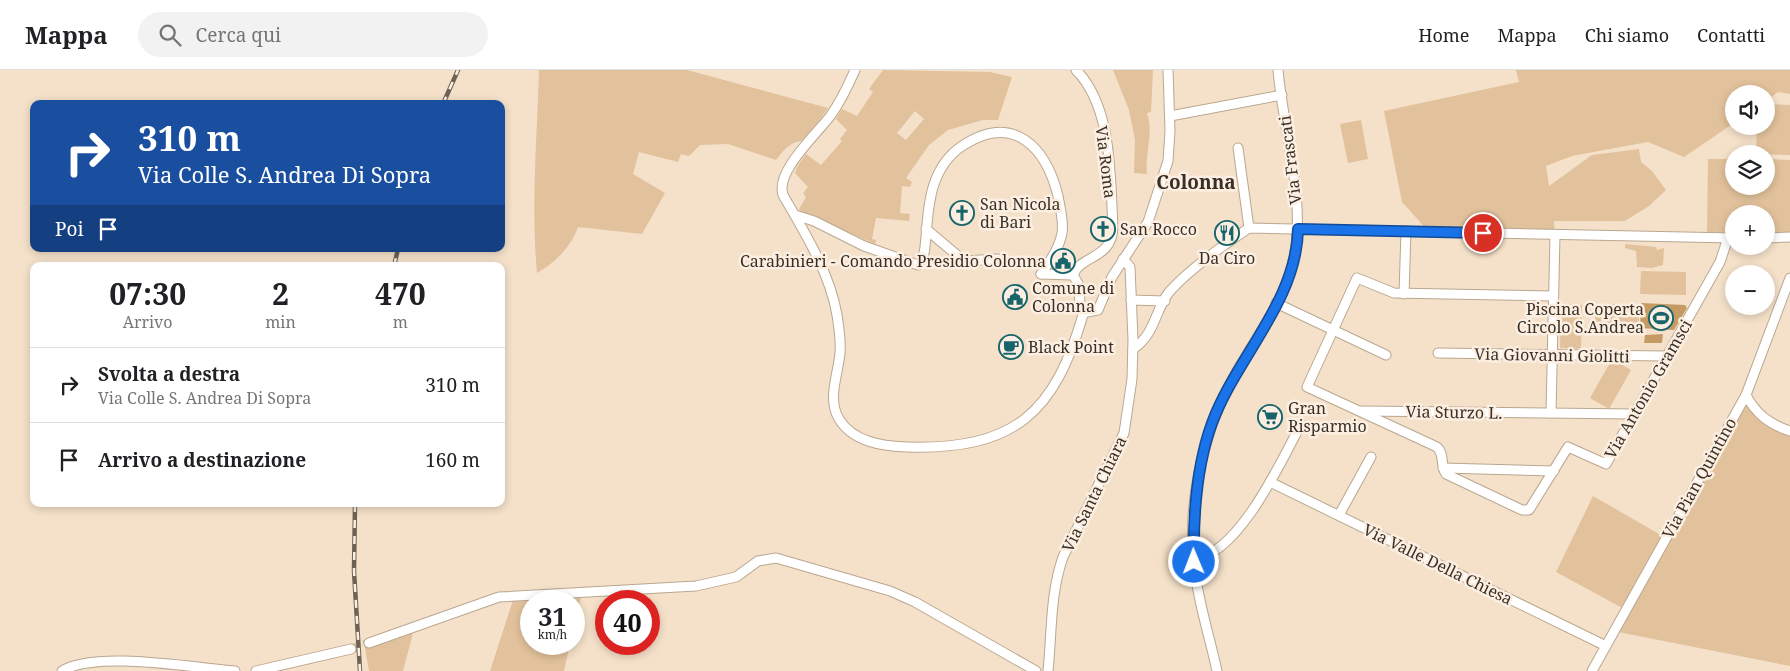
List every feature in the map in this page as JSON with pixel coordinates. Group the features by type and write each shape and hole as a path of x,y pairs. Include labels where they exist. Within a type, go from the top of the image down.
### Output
{"street":[{"path":"855,70 835,110 783,176 782,192 827,282 835,304 840,349 834,391 835,409 847,429 865,440 895,447 950,447 979,442 1011,430 1036,409 1060,376 1071,352 1085,312"},
{"name":"Via Roma","path":"1073,275 1077,268 1098,254 1110,242 1113,232 1108,146 1092,94 1076,70"},
{"path":"1085,312 1099,308 1110,280 1146,225 1154,203 1168,161 1170,116 1168,70"},
{"name":"Via Frascati","path":"1217,671 1196,578 1194,559 1195,509 1198,482 1212,423 1235,376 1290,275 1298,229 1278,72"},
{"path":"1170,116 1282,95"},
{"path":"795,215 814,221 864,246 914,265 920,264 924,257 932,187 946,160 968,142 1000,133 1025,138 1038,150 1050,172 1062,221 1058,247 1041,274 1073,275 1079,286 1079,306 1085,312"},
{"path":"1238,148 1249,228"},
{"path":"1133,349 1143,343 1169,292 1249,228 1725,238"},
{"path":"926,229 964,261 998,259"},
{"path":"1404,294 1406,231"},
{"path":"1551,413 1553,355 1552,296 1555,235"},
{"path":"1775,238 1790,237"},
{"name":"Via Antonio Gramsci","path":"1442,468 1446,474 1528,511 1568,447 1606,464 1725,251"},
{"name":"Via Santa Chiara","path":"1048,671 1052,599 1056,577 1063,557 1124,433 1132,388 1133,349 1130,266 1123,259"},
{"path":"1552,296 1404,294 1394,293 1357,278 1307,387 1437,447 1442,455 1442,468 1554,471"},
{"name":"Via Pian Quintino","path":"1592,671 1746,395 1790,278"},
{"path":"1131,300 1165,301"},
{"path":"1276,303 1386,355"},
{"name":"Via Giovanni Giolitti","path":"1438,353 1666,356"},
{"path":"1746,395 1755,411 1790,431"},
{"name":"Via Sturzo L.","path":"1357,411 1633,414"},
{"path":"1194,559 1209,555 1233,537 1270,482 1302,424"},
{"path":"1339,515 1371,457"},
{"name":"Via Valle Della Chiesa","path":"1270,482 1606,646"},
{"path":"368,643 499,597 696,586 736,577 758,561 776,558 890,590 915,602 1036,671"},
{"path":"256,671 351,649"},
{"path":"62,671 77,663 126,662 236,671"}],"shaded area":[{"path":"539,70 687,70 828,108 804,141 791,144 776,160 728,144 700,145 689,156 681,154 678,162 639,152 633,174 665,193 642,234 578,227 562,254 537,273 534,197"},
{"path":"883,70 990,72 1012,77 998,120 983,120 948,130 929,145 906,178 912,182 910,187 902,186 900,213 910,214 909,221 876,218 872,239 876,240 875,244 802,212 799,209 806,197 803,193 808,187 795,173 806,154 821,165 842,141 840,139 847,130 836,119 842,109 857,116 873,92 869,89","holes":["915,111 924,119 906,140 897,133"]},
{"path":"1113,70 1153,70 1151,112 1147,113 1150,135 1147,174 1134,173 1135,140 1129,110"},
{"path":"1516,70 1790,70 1790,94 1778,92 1775,94 1775,85 1725,85 1725,129 1684,157 1648,142 1572,156 1546,166 1549,186 1592,155 1639,149 1641,162 1652,171 1666,190 1649,206 1625,221 1554,221 1555,235 1429,232 1402,202 1384,111 1519,82"},
{"path":"1775,104 1790,105 1790,155 1775,155 1775,145 1756,145 1757,135 1775,135"},
{"path":"1361,120 1368,159 1348,163 1340,124"},
{"path":"1708,159 1725,159 1725,195 1775,195 1775,159 1790,160 1790,233 1775,233 1775,205 1725,205 1725,232 1707,232"},
{"path":"1625,244 1656,247 1657,250 1664,248 1663,265 1652,268 1637,267 1636,251 1625,248"},
{"path":"1641,271 1686,272 1686,295 1640,294"},
{"name":"Piscina Coperta Circolo S.Andrea","path":"1641,303 1685,305 1687,308 1674,330 1640,328"},
{"path":"1561,304 1582,305 1581,349 1560,348"},
{"path":"1595,304 1639,304 1639,325 1595,325"},
{"path":"1663,334 1662,343 1644,343 1645,335"},
{"path":"1612,359 1631,370 1609,409 1590,398"},
{"path":"1746,395 1779,433 1790,434 1790,666 1613,631 1626,610 1556,572 1593,496 1666,538"},
{"path":"513,600 520,600 520,655 568,655 564,671 490,671"},
{"path":"413,633 403,671 369,671 365,648"}],"tunnel":[{"path":"351,649 369,643"}],"railway":[{"path":"445,100 458,70"},
{"path":"395,262 397,252"},
{"path":"355,507 354,571 360,671"}],"place":[{"name":"San Nicola di Bari","path":"962,213"},
{"name":"San Rocco","path":"1103,229"},
{"name":"Da Ciro","path":"1227,233"},
{"name":"Carabinieri - Comando Presidio Colonna","path":"1063,261"},
{"name":"Comune di Colonna","path":"1015,297"},
{"name":"Piscina Coperta Circolo S.Andrea","path":"1661,318"},
{"name":"Black Point","path":"1011,347"},
{"name":"Gran Risparmio","path":"1270,417"}],"district":[{"name":"Colonna","path":"1196,182"}],"route":[{"path":"1194,562 1195,509 1198,482 1203,454 1212,423 1222,400 1290,275 1298,238 1298,229 1483,233"}]}
